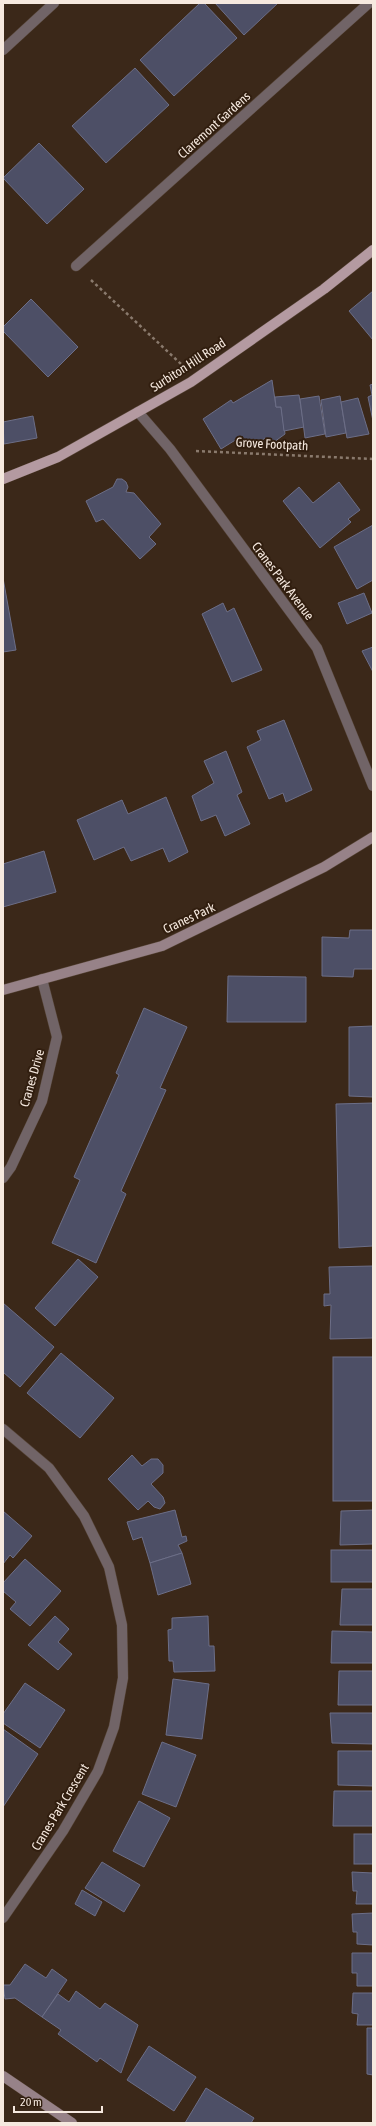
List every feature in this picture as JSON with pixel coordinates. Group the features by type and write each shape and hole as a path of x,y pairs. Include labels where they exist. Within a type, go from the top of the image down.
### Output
{"main road":[{"name":"Surbiton Hill Road","path":"3,479 58,457 197,378 324,289 373,250"}],"street":[{"path":"3,50 54,3"},
{"name":"Claremont Gardens","path":"76,266 369,3"},
{"name":"Cranes Park Avenue","path":"138,412 170,449 317,648 373,786"},
{"name":"Cranes Park","path":"3,990 162,946 324,867 373,837"},
{"name":"Cranes Drive","path":"3,1178 11,1167 42,1101 57,1037 42,980"},
{"name":"Cranes Park Crescent","path":"3,1429 49,1468 84,1516 109,1567 122,1625 123,1678 114,1727 98,1771 63,1831 3,1918"},
{"path":"3,2076 72,2123"}],"path":[{"path":"76,266 181,364"},
{"name":"Grove Footpath","path":"170,449 373,459"}],"building":[{"path":"200,3 204,3 237,38 174,96 140,60"},
{"path":"215,3 278,3 244,35"},
{"path":"135,68 169,105 106,163 72,126"},
{"path":"39,143 84,189 47,224 3,178"},
{"path":"373,291 373,340 349,311"},
{"path":"31,299 78,347 48,377 3,331 3,327"},
{"path":"272,380 276,407 281,407 285,434 270,445 265,438 256,445 251,439 241,445 237,439 221,449 203,419 231,400 233,403"},
{"path":"373,384 373,421 368,397 372,395 370,385"},
{"path":"299,395 304,427 284,431 281,407 276,407 275,397"},
{"path":"319,396 325,434 305,438 300,399"},
{"path":"340,396 346,433 326,437 321,400"},
{"path":"358,398 369,434 347,438 341,402"},
{"path":"33,416 37,438 4,444 3,422"},
{"path":"117,479 122,479 126,482 128,487 126,492 134,493 161,524 149,537 156,544 140,559 103,519 96,522 86,501 113,487"},
{"path":"339,482 360,510 348,519 351,522 320,548 283,501 299,487 313,503"},
{"path":"373,525 373,580 357,589 334,547"},
{"path":"3,578 16,650 3,652"},
{"path":"364,593 372,613 347,624 338,603"},
{"path":"223,603 227,612 234,608 262,670 232,682 202,614"},
{"path":"373,647 373,672 362,651"},
{"path":"284,720 312,790 286,802 283,793 269,799 247,747 261,740 257,731"},
{"path":"226,751 242,792 237,795 250,824 225,836 216,815 201,821 192,796 214,783 204,761"},
{"path":"166,797 188,852 169,862 163,848 131,861 124,847 94,860 77,820 122,800 128,814"},
{"path":"44,851 56,892 3,907 3,864"},
{"path":"350,930 373,930 373,969 354,969 353,977 322,976 322,937 349,938"},
{"path":"228,976 306,977 306,1022 227,1022"},
{"path":"144,1008 187,1027 160,1088 166,1090 121,1191 126,1194 96,1263 52,1243 80,1180 74,1177 119,1075 116,1073"},
{"path":"373,1026 373,1097 349,1096 349,1027"},
{"path":"373,1103 373,1246 339,1248 336,1104"},
{"path":"78,1259 98,1277 55,1326 35,1308"},
{"path":"373,1266 373,1338 330,1339 331,1305 324,1306 324,1294 330,1294 329,1267"},
{"path":"3,1303 54,1347 20,1387 3,1372"},
{"path":"61,1353 114,1398 80,1438 27,1393"},
{"path":"333,1357 373,1357 373,1501 333,1501"},
{"path":"132,1455 142,1466 151,1459 158,1459 163,1465 163,1473 151,1484 163,1497 165,1503 160,1509 154,1507 148,1501 138,1510 108,1479"},
{"path":"175,1510 182,1537 186,1536 187,1541 178,1545 182,1553 150,1563 142,1537 133,1540 127,1522"},
{"path":"373,1510 373,1544 340,1545 341,1511"},
{"path":"3,1511 32,1536 13,1558 10,1555 3,1564"},
{"path":"331,1550 373,1550 373,1582 331,1582"},
{"path":"182,1553 191,1584 158,1595 150,1563"},
{"path":"25,1559 61,1591 30,1626 10,1609 16,1602 3,1591 3,1583"},
{"path":"342,1589 373,1589 373,1625 340,1625"},
{"path":"55,1616 69,1629 58,1642 72,1654 58,1670 28,1645"},
{"path":"208,1616 209,1646 214,1646 215,1671 174,1672 173,1661 169,1661 168,1630 172,1629 172,1618"},
{"path":"332,1631 373,1632 373,1663 331,1663"},
{"path":"339,1671 373,1671 373,1705 338,1705"},
{"path":"173,1679 209,1684 202,1739 166,1735"},
{"path":"25,1683 65,1710 40,1748 3,1723 3,1714"},
{"path":"330,1713 373,1713 373,1744 332,1743"},
{"path":"3,1729 38,1754 3,1807"},
{"path":"162,1742 196,1755 176,1807 142,1794"},
{"path":"338,1751 373,1751 373,1786 338,1785"},
{"path":"334,1791 373,1791 373,1826 333,1826"},
{"path":"139,1801 170,1818 144,1867 113,1851"},
{"path":"354,1834 373,1834 373,1864 354,1864"},
{"path":"102,1862 140,1885 124,1912 85,1888"},
{"path":"352,1872 373,1873 373,1904 356,1904 357,1891 353,1891"},
{"path":"82,1890 102,1902 95,1916 75,1904"},
{"path":"373,1913 373,1945 357,1944 357,1932 353,1932 352,1914"},
{"path":"352,1953 373,1953 373,1986 357,1986 357,1973 352,1973"},
{"path":"25,1964 46,1978 52,1969 67,1980 42,2017 15,1998 5,1999 3,1985 10,1985"},
{"path":"76,1991 100,2009 105,2003 138,2025 121,2073 100,2058 97,2062 58,2034 61,2030 42,2017 58,1994 69,2002"},
{"path":"353,1993 373,1993 373,2025 357,2025 358,2014 352,2013"},
{"path":"367,2028 373,2028 373,2075 367,2074"},
{"path":"149,2046 196,2077 174,2111 127,2080"},
{"path":"206,2088 254,2118 251,2123 185,2123"}]}
